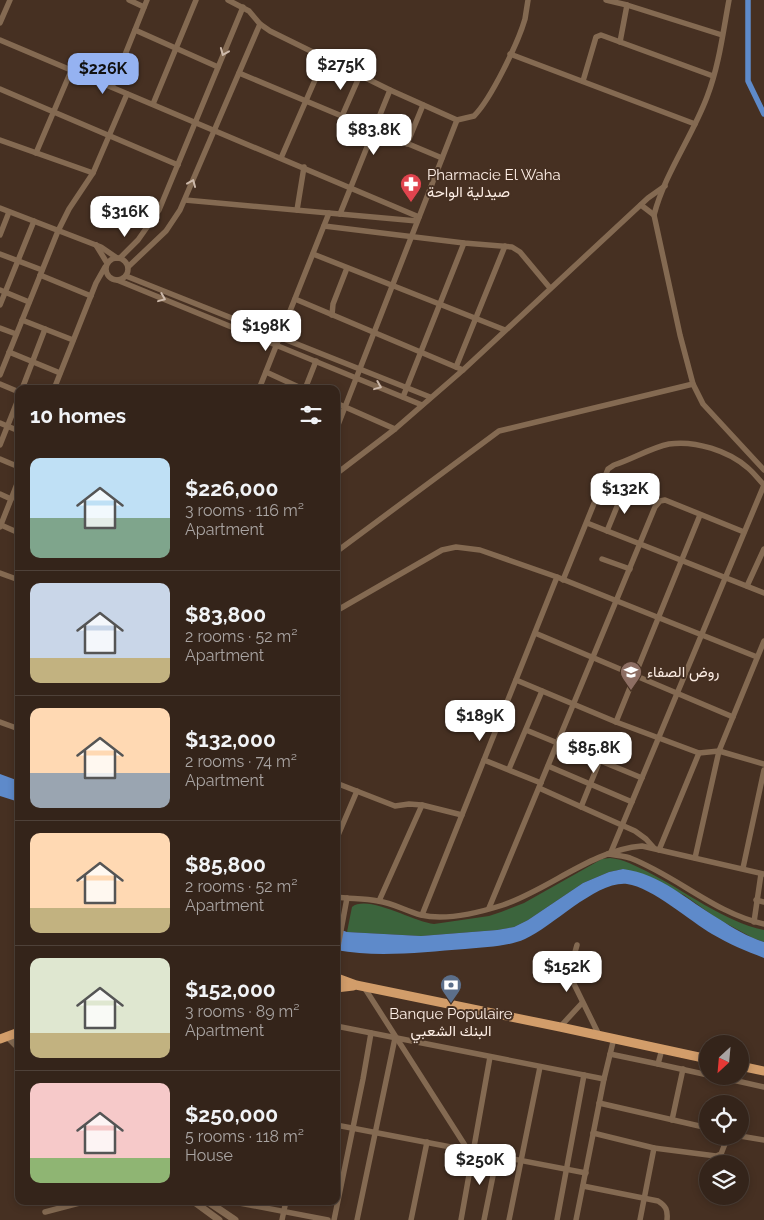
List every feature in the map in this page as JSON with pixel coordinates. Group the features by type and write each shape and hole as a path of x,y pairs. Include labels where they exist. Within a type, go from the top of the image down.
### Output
{"main road":[{"path":"340,982 560,1026 699,1057"},
{"path":"749,1068 764,1071"}],"street":[{"path":"0,23 10,0"},
{"path":"129,0 144,7"},
{"path":"112,87 147,0"},
{"path":"153,104 196,0"},
{"path":"228,0 243,7 270,31 456,120 474,116 480,110 510,54 525,19 528,0"},
{"path":"606,0 722,35"},
{"path":"729,0 714,76 695,124 665,186 654,215 680,335 693,384 703,404 764,470"},
{"path":"620,42 627,5"},
{"path":"56,385 96,283 106,265 110,259 119,258 138,240 156,216 243,7"},
{"path":"126,276 128,267 170,226 185,200 260,24"},
{"path":"135,30 218,67"},
{"path":"583,82 597,36 600,35 714,76"},
{"path":"0,40 350,187 418,219"},
{"path":"510,54 695,124"},
{"path":"281,158 325,57"},
{"path":"36,153 71,71"},
{"path":"239,73 442,158"},
{"path":"342,116 360,75"},
{"path":"0,89 178,165"},
{"path":"340,214 390,90"},
{"path":"0,375 2,364 9,352 58,231 69,209 93,173 127,94"},
{"path":"407,144 423,105"},
{"path":"340,420 456,120"},
{"path":"0,140 93,173"},
{"path":"297,210 304,168"},
{"path":"340,471 395,429 462,370 648,198 665,186"},
{"path":"185,200 418,219"},
{"path":"641,205 654,215"},
{"path":"0,208 101,247 125,261 128,267"},
{"path":"0,235 10,212"},
{"path":"261,385 329,213"},
{"path":"0,305 2,291 18,260 34,221"},
{"path":"324,226 517,248 550,288"},
{"path":"403,397 464,243"},
{"path":"96,245 106,265 108,276"},
{"path":"456,367 505,246"},
{"path":"0,254 18,260 91,296"},
{"path":"313,254 504,330"},
{"path":"332,315 333,304 347,268"},
{"path":"108,276 422,405"},
{"path":"96,283 108,276"},
{"path":"117,280 126,276 430,397"},
{"path":"2,291 29,302"},
{"path":"295,299 462,370"},
{"path":"22,320 73,340"},
{"path":"0,328 16,334"},
{"path":"24,385 45,329"},
{"path":"9,352 60,374"},
{"path":"306,385 316,361"},
{"path":"266,372 291,385"},
{"path":"0,384 15,390"},
{"path":"340,549 498,431 693,384"},
{"path":"340,405 395,429"},
{"path":"0,445 15,408"},
{"path":"0,423 15,429"},
{"path":"422,915 535,633 587,523 608,469 670,444 697,445 722,453 749,468 764,485 609,853"},
{"path":"0,459 15,465"},
{"path":"15,489 0,526 15,532"},
{"path":"607,531 623,492"},
{"path":"0,494 11,499"},
{"path":"489,908 656,507 662,500 744,532"},
{"path":"616,722 683,561 700,515"},
{"path":"587,523 764,593"},
{"path":"340,609 449,548 462,547 480,550 760,654"},
{"path":"747,586 764,550"},
{"path":"602,559 630,569"},
{"path":"0,572 15,578"},
{"path":"535,633 733,717"},
{"path":"695,858 719,751 760,654 764,640"},
{"path":"516,680 616,722 699,753 719,751 764,764"},
{"path":"509,769 542,691"},
{"path":"0,722 15,728"},
{"path":"526,730 642,778"},
{"path":"657,849 699,753"},
{"path":"484,760 509,769 581,807 622,825 646,839 657,849"},
{"path":"581,807 600,760"},
{"path":"548,766 632,802"},
{"path":"743,868 764,770"},
{"path":"340,785 395,806 422,804 462,815"},
{"path":"340,831 357,791"},
{"path":"380,901 422,804"},
{"path":"340,897 380,901 422,915 446,916 489,908 520,898 609,853 628,847 642,846 763,874 756,900 754,922"},
{"path":"609,853 629,858 663,875 726,912 764,924"},
{"path":"340,939 347,898"},
{"path":"756,900 764,902"},
{"path":"577,946 570,970 582,1003 599,1035"},
{"path":"360,986 397,1038 470,1151"},
{"path":"560,1026 582,1003"},
{"path":"340,1027 604,1079"},
{"path":"340,1191 371,1033"},
{"path":"4,1038 15,1045"},
{"path":"357,1220 397,1038"},
{"path":"576,1220 614,1038"},
{"path":"658,1064 662,1048"},
{"path":"610,1054 699,1073"},
{"path":"461,1220 470,1151 490,1057"},
{"path":"509,1220 540,1067"},
{"path":"672,1120 683,1069"},
{"path":"557,1220 584,1075"},
{"path":"749,1084 764,1087"},
{"path":"599,1103 699,1126"},
{"path":"340,1125 586,1174"},
{"path":"593,1133 654,1148 716,1156 721,1154 724,1145"},
{"path":"749,1138 764,1140"},
{"path":"411,1220 427,1142"},
{"path":"640,1220 654,1148"},
{"path":"484,1220 497,1156"},
{"path":"583,1186 645,1198 663,1204 667,1209 667,1220"},
{"path":"45,1212 72,1205"},
{"path":"198,1205 219,1220"},
{"path":"213,1205 235,1220"},
{"path":"255,1205 328,1220"},
{"path":"282,1220 285,1205"},
{"path":"334,1220 337,1205"}],"green space":[{"path":"610,858 625,861 646,871 719,913 749,926 764,930 764,942 718,919 684,895 623,869 609,872 583,883 528,920 514,927 421,936 347,932 352,907 359,904 379,906 434,924 489,916 524,903 602,859"}],"water":[{"path":"0,774 15,780 15,801 0,796"},
{"path":"623,869 650,876 662,882 735,929 764,942 764,958 718,938 648,891 627,884 602,889 575,905 536,933 511,944 400,954 368,954 340,950 340,929 347,932 421,936 514,927 528,920 583,883 609,872"}],"waterway":[{"path":"748,0 748,81 764,114"}],"place":[{"name":"Pharmacie El Waha صيدلية الواحة","path":"411,203"},
{"name":"روض الصفاء","path":"631,691"},
{"name":"Banque Populaire البنك الشعبي","path":"451,1004"}]}
